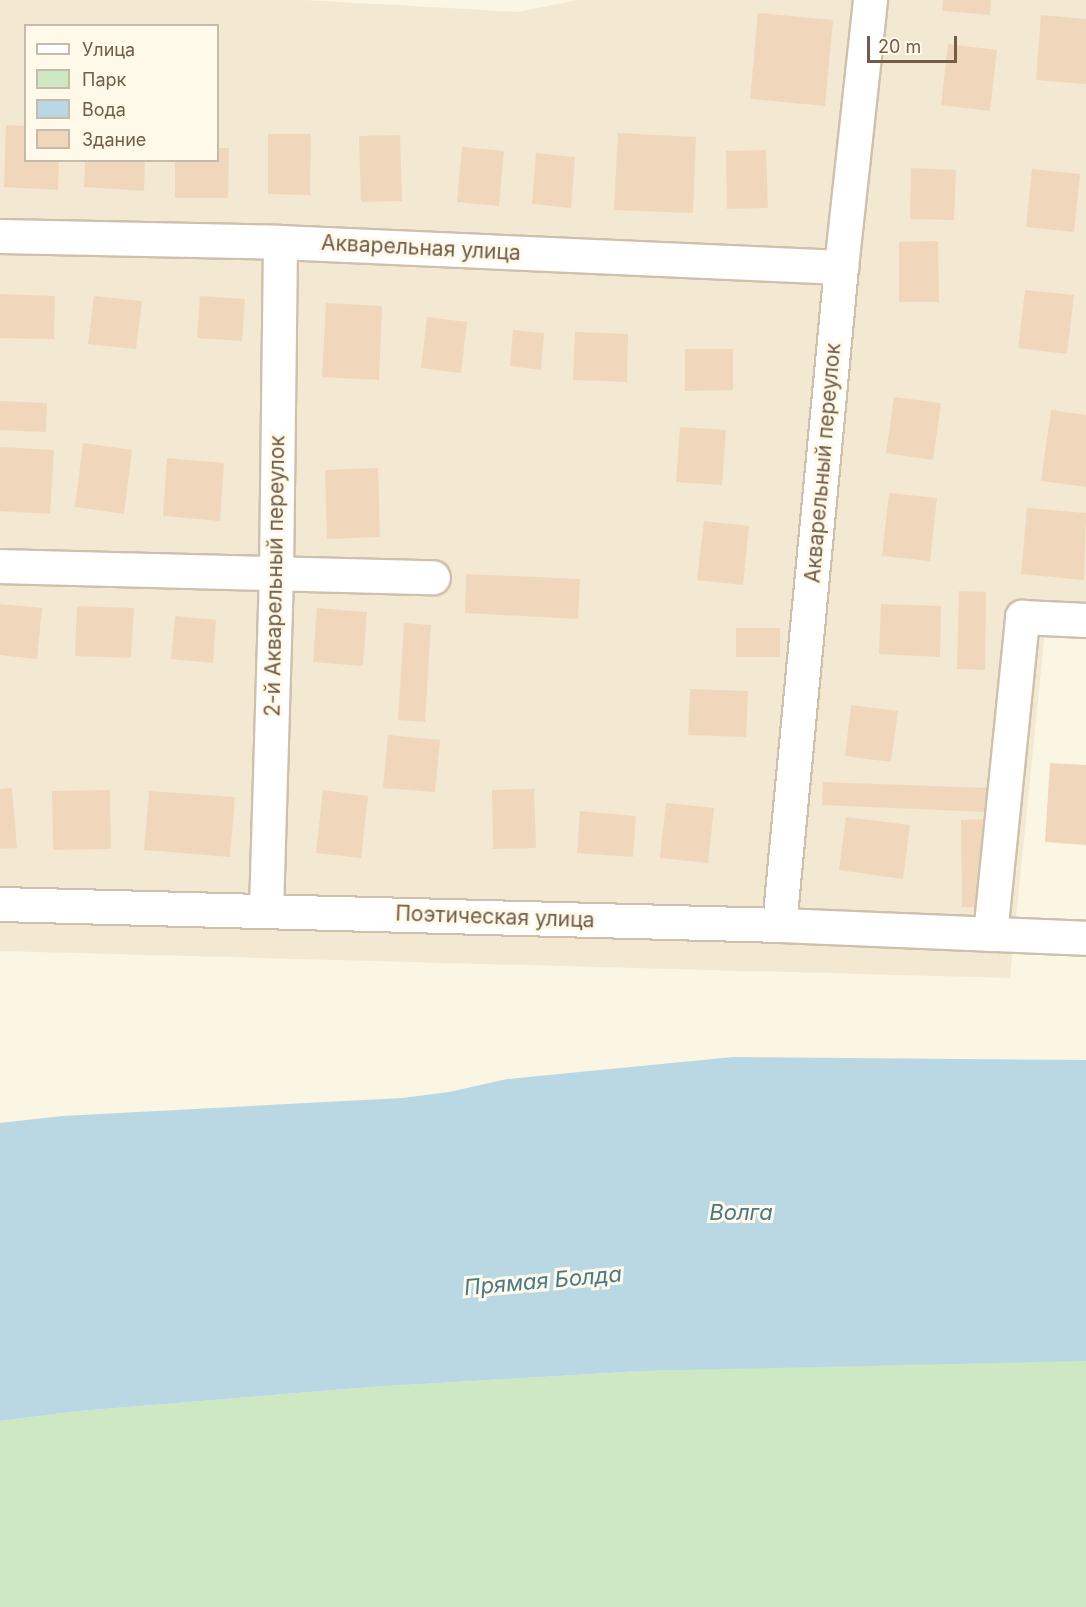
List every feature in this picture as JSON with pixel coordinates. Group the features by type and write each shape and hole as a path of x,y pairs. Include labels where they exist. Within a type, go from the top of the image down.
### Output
{"street":[{"name":"Акварельный переулок","path":"779,926 841,267 870,0"},
{"name":"Акварельная улица","path":"0,236 280,242 841,267"},
{"name":"2-й Акварельный переулок","path":"266,910 276,572 280,242"},
{"path":"0,566 434,577"},
{"path":"990,934 1022,617 1086,620"},
{"name":"Поэтическая улица","path":"0,904 779,926 1086,938"}],"shaded area":[{"path":"0,0 304,0 517,12 578,0 1086,0 1086,633 1045,630 1010,978 0,951"}],"green space":[{"path":"1086,1361 1086,1607 0,1607 0,1421 79,1411 371,1387 642,1371"}],"water":[{"name":"Волга","path":"733,1057 1086,1060 1086,1361 642,1371 371,1387 79,1411 0,1421 0,1123 62,1116 402,1098 449,1092 507,1079"}],"building":[{"path":"943,0 991,0 990,15 942,11"},
{"path":"758,13 833,20 825,106 750,99"},
{"path":"1041,15 1086,19 1086,84 1036,80"},
{"path":"948,44 997,50 990,111 941,105"},
{"path":"6,125 24,126 24,162 59,162 58,190 4,187"},
{"path":"618,133 696,137 693,213 614,210"},
{"path":"268,134 311,134 310,195 268,194"},
{"path":"400,135 402,201 361,202 359,136"},
{"path":"462,147 504,151 499,206 457,202"},
{"path":"219,148 229,148 228,198 175,198 175,162 219,162"},
{"path":"766,150 768,208 727,209 726,151"},
{"path":"536,153 575,157 571,208 532,204"},
{"path":"85,162 145,162 144,191 84,187"},
{"path":"911,168 956,170 954,220 910,219"},
{"path":"1032,169 1080,174 1074,232 1026,227"},
{"path":"938,241 939,302 899,302 899,242"},
{"path":"1025,290 1074,295 1067,354 1018,348"},
{"path":"0,294 55,296 54,339 0,338"},
{"path":"94,296 142,301 136,349 88,344"},
{"path":"200,296 245,299 242,341 197,338"},
{"path":"326,303 382,306 379,380 322,377"},
{"path":"427,317 467,322 461,373 421,368"},
{"path":"513,330 544,333 541,370 510,366"},
{"path":"575,332 628,334 627,382 573,380"},
{"path":"685,349 733,349 733,390 685,391"},
{"path":"894,397 941,403 933,460 886,453"},
{"path":"0,401 47,403 46,432 0,430"},
{"path":"1051,410 1086,415 1086,487 1041,481"},
{"path":"680,427 726,430 722,485 676,482"},
{"path":"83,443 132,450 124,514 75,507"},
{"path":"0,447 54,450 50,514 0,511"},
{"path":"167,458 224,463 220,521 163,516"},
{"path":"378,468 380,537 327,539 325,470"},
{"path":"889,493 937,498 930,561 882,556"},
{"path":"1027,508 1086,513 1084,580 1021,574"},
{"path":"704,521 749,526 743,585 697,580"},
{"path":"466,574 580,579 578,619 465,613"},
{"path":"959,591 986,592 985,670 957,669"},
{"path":"0,604 42,608 37,659 0,655"},
{"path":"881,604 941,606 940,657 879,654"},
{"path":"77,606 134,608 131,658 75,656"},
{"path":"317,608 367,612 363,666 313,662"},
{"path":"175,616 216,620 213,663 171,659"},
{"path":"404,623 431,625 425,722 398,720"},
{"path":"736,628 780,628 780,657 736,657"},
{"path":"690,689 748,691 746,737 688,735"},
{"path":"851,705 898,711 891,762 845,756"},
{"path":"388,735 440,740 435,792 383,788"},
{"path":"1050,763 1086,765 1086,845 1045,842"},
{"path":"823,782 989,788 988,812 822,805"},
{"path":"12,788 17,848 0,849 0,789"},
{"path":"534,789 536,848 493,849 492,790"},
{"path":"110,790 111,849 53,850 52,791"},
{"path":"323,790 368,796 361,858 316,853"},
{"path":"149,791 235,797 230,857 144,850"},
{"path":"666,803 714,808 708,863 660,858"},
{"path":"580,811 636,816 633,857 577,853"},
{"path":"846,817 910,825 903,879 839,870"},
{"path":"987,819 989,907 962,907 961,820"}],"water label":[{"name":"Прямая Болда","path":"543,1281"}]}
